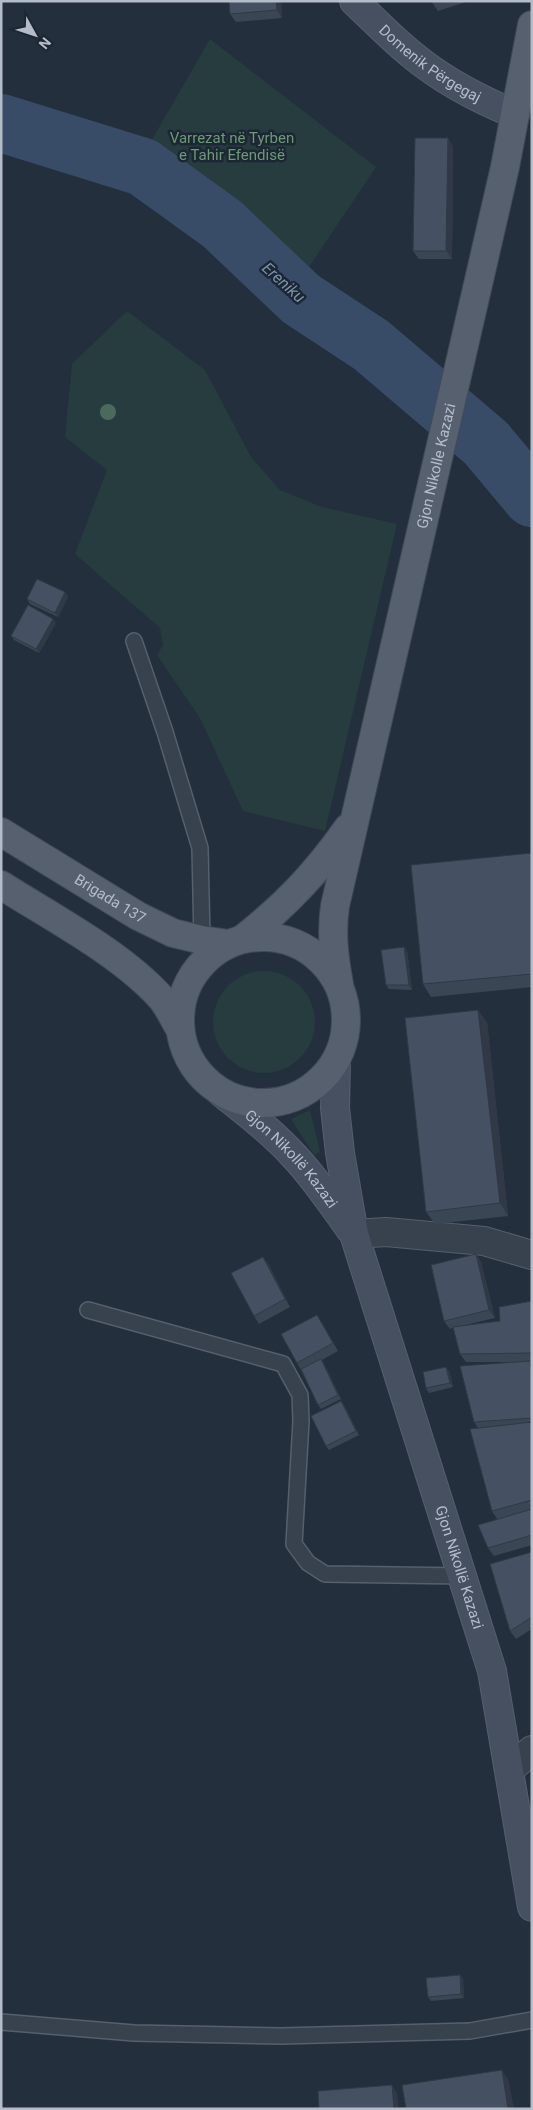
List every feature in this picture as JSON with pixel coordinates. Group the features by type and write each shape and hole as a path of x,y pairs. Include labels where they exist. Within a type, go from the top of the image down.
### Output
{"main road":[{"name":"Gjon Nikolle Kazazi","path":"357,813 515,114 532,25"},
{"path":"225,941 276,913 317,870 357,813"},
{"path":"339,984 332,928 335,906 357,813"},
{"name":"Brigada 137","path":"1,832 138,916 172,933 225,941 273,936 300,944 323,961 339,984 346,1010 346,1036 336,1061 320,1082 298,1096 272,1103 246,1102 222,1093 201,1076 186,1054 180,1029 181,1003 190,979 206,958 225,941"},
{"name":"Brigada 137","path":"1,885 113,957 146,983 163,1001 180,1029"}],"street":[{"name":"Domenik Përgegaj","path":"354,1 412,55 460,88 486,102 515,114"},
{"name":"Gjon Nikollë Kazazi","path":"336,1061 335,1108 340,1153 354,1234 492,1671 532,1908"},
{"name":"Gjon Nikollë Kazazi","path":"222,1093 266,1128 294,1155 318,1183 354,1234"},
{"path":"354,1234 386,1232 484,1241 532,1255"},
{"path":"509,1770 532,1750"}],"lane":[{"path":"134,641 165,732 200,848 225,941"},
{"path":"88,1310 283,1364 300,1395 301,1421 294,1544 308,1563 324,1574 463,1576"},
{"path":"1,2022 134,2033 281,2036 470,2031 532,2020"}],"green space":[{"name":"Varrezat në Tyrben e Tahir Efendisë","path":"210,39 376,167 309,267 131,176"},
{"path":"127,311 205,370 251,457 280,490 322,507 397,524 325,831 243,811 200,718 157,655 163,645 160,628 75,554 107,470 65,437 72,364"},
{"path":"264,971 283,975 300,986 311,1003 315,1022 311,1041 300,1058 283,1069 264,1073 245,1069 228,1058 217,1041 213,1022 217,1003 228,986 245,975"},
{"path":"310,1110 320,1152 314,1155 291,1119"}],"building":[{"path":"229,1 276,1 277,10 230,14"},
{"path":"415,138 448,138 446,251 413,251"},
{"path":"37,579 65,592 55,613 27,599"},
{"path":"28,605 53,619 36,649 11,636"},
{"path":"532,853 532,974 423,984 411,865"},
{"path":"404,947 409,985 386,985 381,950"},
{"path":"478,1010 500,1203 426,1212 405,1018"},
{"path":"476,1254 489,1310 444,1321 431,1265"},
{"path":"263,1257 285,1299 254,1316 231,1273"},
{"path":"532,1301 532,1353 460,1354 453,1327 500,1321 499,1307"},
{"path":"317,1315 333,1343 297,1363 281,1334"},
{"path":"321,1359 338,1395 318,1405 301,1369"},
{"path":"530,1361 532,1374 532,1418 474,1422 460,1366"},
{"path":"446,1367 450,1383 426,1388 423,1372"},
{"path":"341,1401 356,1431 326,1446 311,1416"},
{"path":"532,1422 532,1500 492,1511 470,1429"},
{"path":"532,1509 532,1535 488,1548 478,1525"},
{"path":"532,1552 532,1617 510,1631 490,1564"},
{"path":"460,1975 461,1994 428,1997 426,1978"},
{"path":"502,2070 508,2109 406,2109 402,2085"},
{"path":"392,2085 394,2109 319,2109 318,2091"}],"waterway":[{"name":"Ereniku","path":"1,123 143,167 222,224 301,299 371,345 486,443 532,498"}]}
